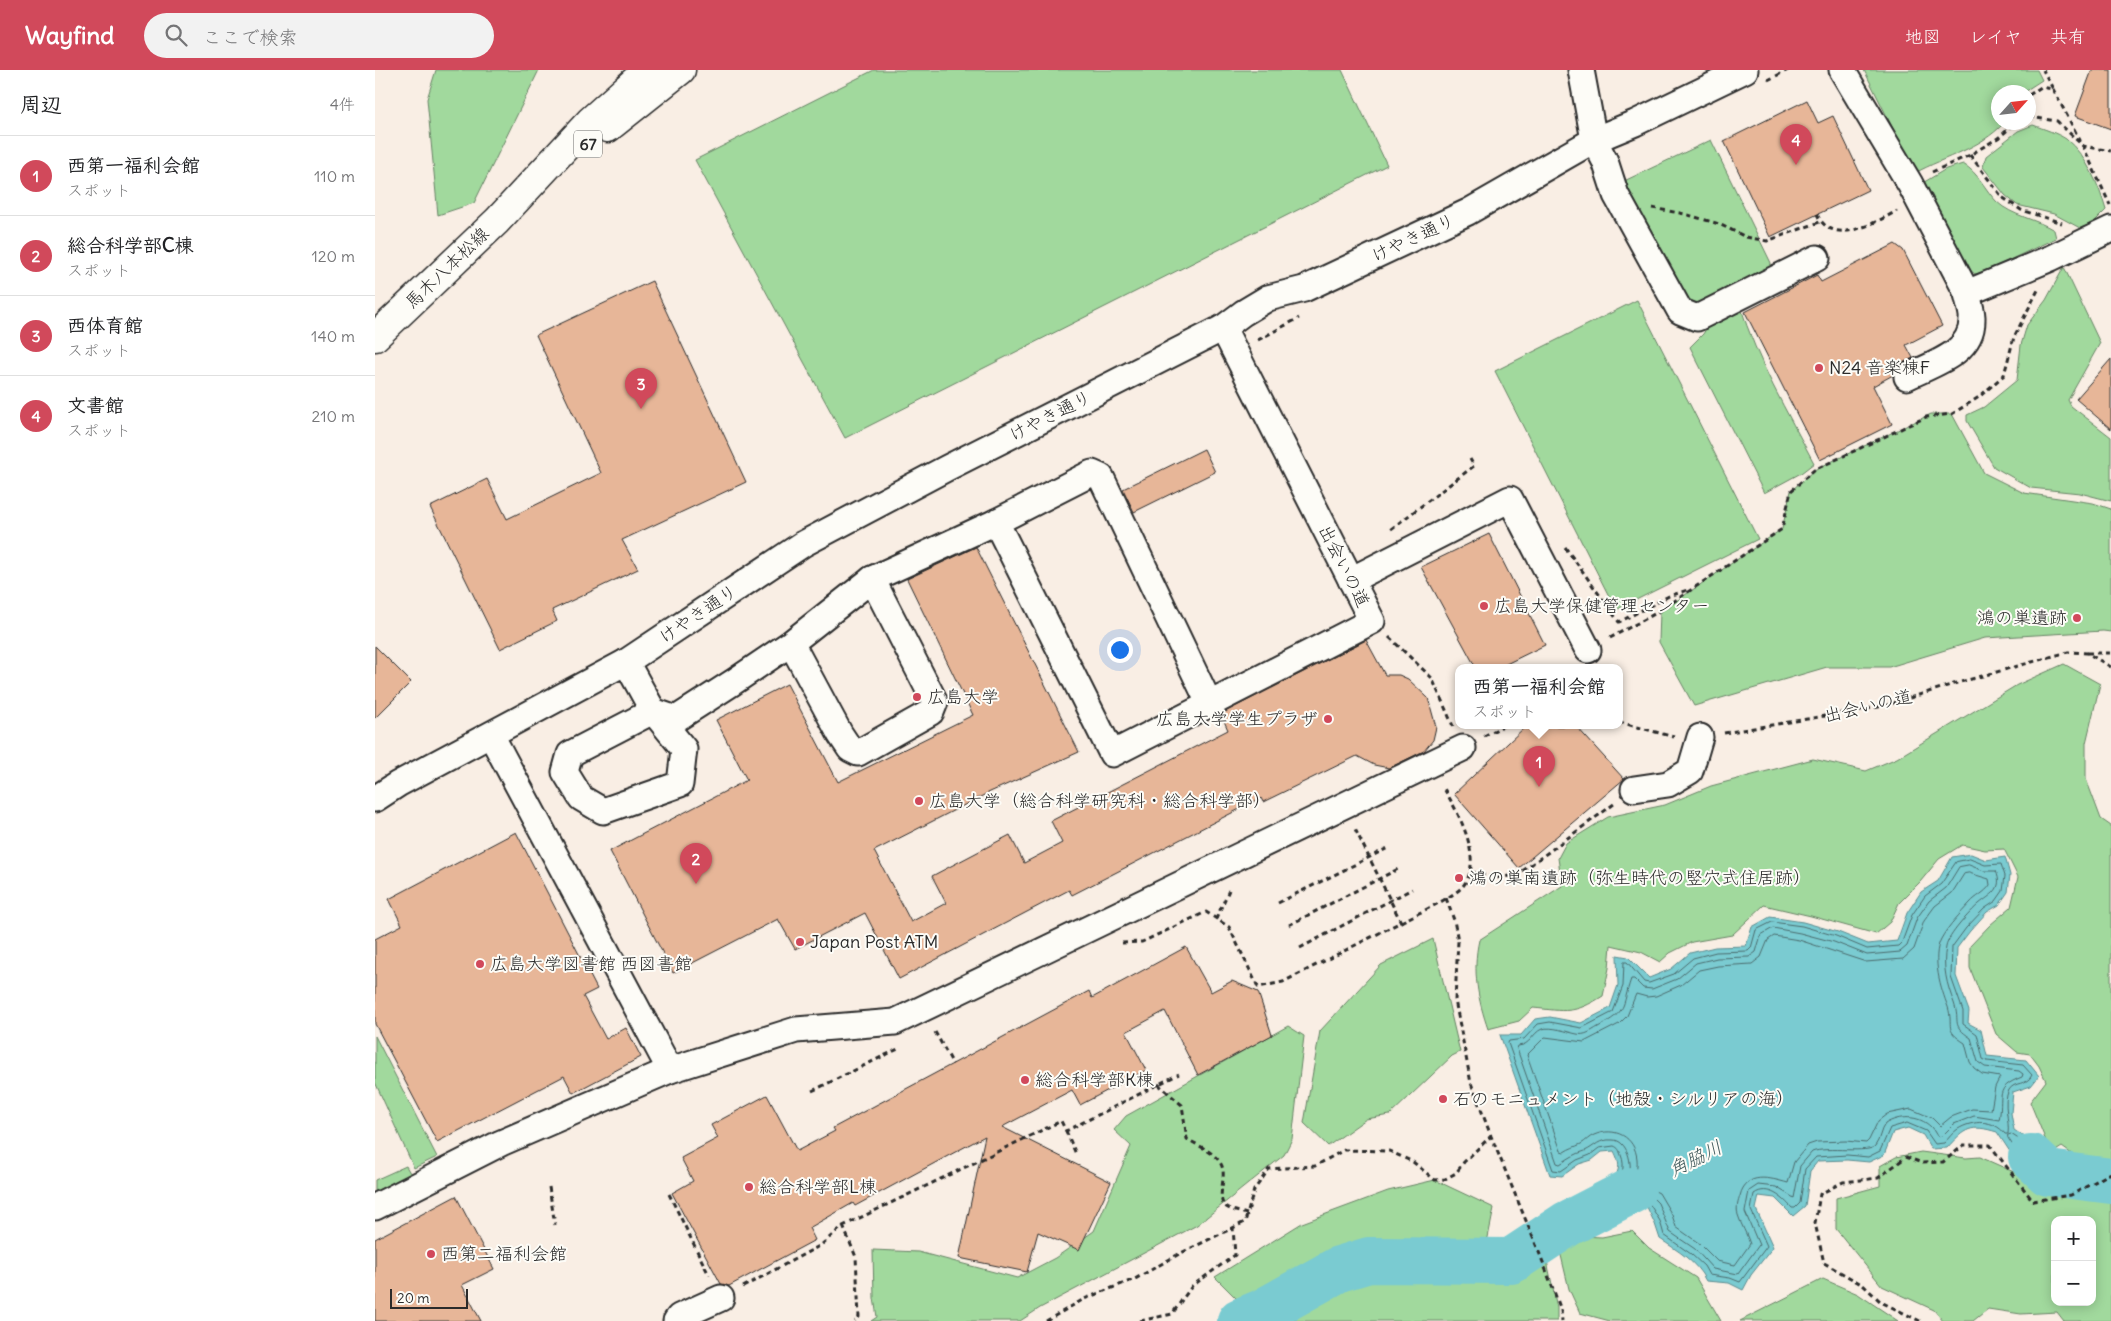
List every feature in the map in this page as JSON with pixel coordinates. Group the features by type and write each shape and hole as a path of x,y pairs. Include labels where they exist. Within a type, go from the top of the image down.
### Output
{"main road":[{"name":"馬木八本松線","path":"375,337 497,220 591,121 647,70"},
{"name":"馬木八本松線","path":"497,220 681,70"}],"street":[{"path":"1581,70 1594,140 1605,161 1616,195 1680,310 1697,318 1817,258"},
{"name":"けやき通り","path":"375,799 398,784 626,662 803,544 947,468 1223,328 1268,298 1305,288 1468,212 1594,140 1635,124 1745,70"},
{"path":"1842,70 1913,191 1967,293 1972,320 1967,339 1959,351 1907,377"},
{"path":"1967,293 2051,258 2111,228"},
{"name":"出会いの道","path":"1223,328 1372,621"},
{"path":"626,662 653,711 684,749 680,784 603,810 581,798 565,772 570,754 653,711 675,718 732,683 791,643 872,580 996,522 1092,473 1101,477 1209,703"},
{"path":"1351,580 1510,500 1588,650"},
{"path":"996,522 1112,754 1372,621"},
{"path":"791,643 840,734 850,749 858,753 931,712 935,702 872,580"},
{"path":"491,735 670,1070"},
{"path":"1634,789 1668,784 1690,772 1700,737"},
{"path":"375,1208 501,1143 670,1070 796,1030 895,1022 1463,748"},
{"path":"676,1321 721,1298"}],"path":[{"path":"2043,70 2083,146 2111,206"},
{"path":"2046,75 2049,70"},
{"path":"2036,91 2041,87 2053,89"},
{"path":"2036,118 2057,121 2083,146 2111,151"},
{"path":"1817,214 1821,222 1836,232 1859,229 1902,209 1913,191 1939,168 1970,155 2008,130"},
{"path":"1970,155 2002,197 2021,210 2064,224 2080,244"},
{"path":"1616,195 1647,207 1685,214 1719,224 1746,237 1767,241 1821,222"},
{"path":"1588,650 1658,612 1782,529 1791,491 1814,470 1926,416 1952,414 1979,397 2004,374 2014,338 2037,295"},
{"path":"1619,622 1669,596 1693,589"},
{"name":"出会いの道","path":"1372,621 1431,678 1463,748"},
{"name":"出会いの道","path":"1623,723 1684,740 1884,706 2039,658 2068,652 2111,653"},
{"path":"2087,653 2111,667"},
{"path":"1463,748 1498,729"},
{"path":"1114,943 1142,942 1206,912 1229,927 1258,987 1283,982 1446,898 1460,888 1471,872 1468,837 1451,801 1430,764"},
{"path":"1471,872 1496,878 1517,875 1634,789"},
{"path":"1343,806 1401,922"},
{"path":"1278,903 1388,848"},
{"path":"1289,925 1400,868"},
{"path":"1300,948 1412,889"},
{"path":"1215,919 1229,891"},
{"path":"1446,898 1454,920 1458,941 1455,1000 1471,1083 1541,1257 1561,1310 1562,1321"},
{"path":"926,1035 935,1031 953,1064"},
{"path":"812,1091 900,1048"},
{"path":"1066,1131 1179,1074"},
{"path":"1157,1084 1182,1106 1187,1139 1207,1150 1220,1161 1225,1174 1221,1189 1221,1200 1226,1207 1247,1214"},
{"path":"669,1194 721,1298 821,1245 843,1226 1061,1121 1076,1154"},
{"path":"1047,1321 1084,1299 1135,1279 1179,1254 1245,1222 1254,1190 1269,1170 1315,1166 1344,1150 1389,1151 1413,1162 1435,1180 1445,1179 1456,1174 1464,1162 1491,1136"},
{"path":"1920,1321 1881,1302 1863,1285 1823,1263 1815,1223 1820,1194 1843,1182 1878,1178 1906,1157 1922,1163 1943,1162 1964,1145 1991,1144 2033,1201 2071,1195 2111,1172"},
{"path":"549,1187 555,1224"},
{"path":"843,1226 856,1258 859,1317 855,1321"},
{"path":"1140,1321 1172,1314 1192,1286 1235,1255 1233,1228"}],"green space":[{"path":"436,70 539,70 474,203 438,215 427,99"},
{"path":"874,70 1342,70 1387,165 845,438 695,160"},
{"path":"1864,70 2037,70 2042,80 2034,85 1991,85 1991,130 1997,130 1995,132 1973,146 1915,173"},
{"path":"2036,126 2055,133 2066,139 2080,154 2096,181 2106,210 2092,224 2080,228 2054,214 2017,205 2005,195 1983,167 1986,156 2018,131 2036,130"},
{"path":"1711,140 1771,263 1770,272 1696,310 1684,307 1622,182"},
{"path":"1963,164 1977,176 2003,207 2054,230 2056,238 1984,272 1975,274 1962,264 1921,184 1946,169"},
{"path":"2064,267 2100,343 2068,400 2071,406 2111,437 2111,501 2080,493 2031,488 1994,467 1967,421 1967,415 1984,407 2017,380 2021,345 2027,325 2046,300"},
{"path":"1637,300 1758,539 1616,610 1495,371"},
{"path":"1740,305 1764,366 1814,463 1801,473 1764,493 1690,347 1703,334 1714,316"},
{"path":"1931,414 1952,414 1984,473 2024,493 2093,503 2111,509 2111,632 1985,638 1889,667 1827,667 1694,706 1659,642 1660,612 1782,529 1791,491 1814,470"},
{"path":"2064,664 2100,684 2086,743 2086,779 2101,819 2111,826 2111,1166 2097,1172 2062,1147 2054,1152 2046,1141 2030,1102 2046,1081 2039,1066 2030,1054 2017,1052 1996,1034 1970,968 1970,946 2011,907 2018,877 2004,849 1985,850 1962,845 1939,859 1899,903 1890,922 1876,934 1764,905 1732,935 1692,942 1670,953 1660,962 1641,952 1611,945 1609,968 1603,996 1576,1009 1554,1010 1533,1008 1519,1021 1488,1029 1477,985 1476,963 1479,940 1562,886 1558,858 1566,843 1608,817 1665,805 1711,786 1813,759 1866,771 1897,758 2017,685"},
{"path":"1433,939 1460,1052 1452,1056 1390,1115 1366,1119 1328,1146 1304,1123 1320,1031 1381,965"},
{"path":"1288,1026 1304,1036 1292,1139 1284,1155 1197,1225 1040,1308 1020,1321 871,1321 877,1317 874,1298 873,1250 918,1252 1017,1278 1055,1258 1094,1231 1131,1146 1114,1130 1126,1116"},
{"path":"375,1036 437,1157 414,1168 375,1082"},
{"path":"1921,1152 1966,1158 1980,1157 2041,1184 2111,1193 2111,1321 2064,1321 2057,1312 2021,1314 1988,1309 1973,1321 1943,1321 1934,1310 1882,1286 1836,1229 1836,1198 1880,1186 1880,1166 1896,1157"},
{"path":"406,1166 414,1180 375,1200 375,1180"},
{"path":"1435,1180 1494,1208 1483,1262 1547,1261 1557,1308 1557,1321 1259,1321 1215,1277 1302,1223 1388,1191"},
{"path":"1632,1231 1649,1248 1696,1278 1721,1321 1610,1321 1580,1313 1569,1289 1559,1247 1579,1236 1602,1237"},
{"path":"1823,1279 1858,1294 1898,1321 1740,1321"}],"water":[{"path":"1971,854 1986,860 2005,857 2010,875 2008,892 1999,905 1987,912 1957,948 1956,976 1969,1011 1968,1023 1981,1030 1987,1056 2026,1060 2039,1076 2031,1086 2013,1092 2011,1113 2014,1130 2032,1142 2046,1160 2074,1161 2089,1178 2069,1190 2036,1191 1997,1132 1975,1128 1964,1132 1947,1148 1931,1149 1923,1135 1908,1128 1893,1132 1884,1155 1869,1162 1847,1160 1818,1161 1810,1171 1805,1206 1793,1216 1775,1198 1759,1196 1756,1209 1773,1247 1751,1275 1743,1290 1729,1283 1706,1281 1692,1262 1660,1239 1647,1207 1638,1205 1622,1214 1581,1222 1572,1216 1611,1183 1619,1168 1616,1156 1614,1151 1602,1152 1592,1160 1579,1164 1562,1176 1550,1175 1500,1035 1521,1035 1535,1019 1550,1017 1581,1023 1610,1008 1618,985 1617,955 1628,957 1649,978 1671,969 1690,953 1715,947 1746,946 1752,927 1770,917 1803,922 1838,932 1868,944 1897,941 1907,913 1921,892 1938,881 1952,857"}],"building":[{"path":"2092,70 2111,70 2111,129 2075,116"},
{"path":"1807,100 1818,123 1833,116 1868,190 1770,237 1724,141"},
{"path":"1895,244 1903,250 1942,326 1906,345 1913,358 1900,364 1895,369 1893,375 1873,386 1892,424 1820,460 1745,312 1817,275 1821,282"},
{"path":"652,281 746,482 622,540 638,569 552,610 557,621 500,649 430,507 487,479 507,519 601,473 536,335"},
{"path":"2111,359 2111,429 2076,399"},
{"path":"1204,449 1215,472 1134,512 1123,489"},
{"name":"広島大学保健管理センター","path":"1489,534 1545,645 1506,664 1474,664 1421,567"},
{"path":"976,547 1079,752 990,792 874,851 911,922 946,903 932,876 1010,835 1024,863 1062,843 1051,821 1228,730 1221,714 1366,640 1385,675 1399,675 1408,679 1428,698 1436,727 1433,740 1424,751 1389,768 1374,765 1357,756 1263,802 1261,798 1072,895 1069,890 899,979 865,913 795,949 778,919 673,973 610,851 747,780 716,720 787,684 838,782 973,715 907,579"},
{"path":"375,646 411,682 375,718"},
{"path":"1523,729 1579,729 1624,779 1519,868 1454,794"},
{"name":"広島大学図書館 西図書館","path":"516,832 597,989 583,996 606,1039 626,1028 641,1057 573,1093 564,1076 437,1142 375,1024 375,939 402,925 389,899"},
{"path":"1186,947 1211,992 1232,981 1258,992 1272,1035 1198,1075 1165,1011 1126,1032 1146,1070 1080,1105 1072,1090 1002,1127 1111,1182 1079,1250 1038,1232 1027,1272 959,1258 985,1136 855,1206 853,1203 809,1228 815,1240 729,1286 721,1284 672,1193 693,1181 681,1158 718,1138 711,1125 767,1095 797,1151 835,1131 833,1128 1089,991 1092,998"},
{"name":"西第二福利会館","path":"456,1196 494,1269 462,1285 481,1321 375,1321 375,1239"}],"waterway":[{"name":"角脇川","path":"2031,1157 2048,1173 2111,1181"},
{"name":"角脇川","path":"1240,1321 1262,1312 1339,1269 1369,1260 1511,1261 1567,1224 1633,1190"}],"place":[{"name":"文書館","path":"1796,165"},
{"name":"N24 音楽棟F","path":"1819,368"},
{"name":"西体育館","path":"641,409"},
{"name":"広島大学保健管理センター","path":"1484,606"},
{"name":"鴻の巣遺跡","path":"2077,618"},
{"name":"広島大学","path":"917,697"},
{"name":"広島大学学生プラザ","path":"1328,719"},
{"name":"西第一福利会館","path":"1539,787"},
{"name":"広島大学（総合科学研究科・総合科学部）","path":"919,801"},
{"name":"鴻の巣南遺跡（弥生時代の竪穴式住居跡）","path":"1459,878"},
{"name":"総合科学部C棟","path":"696,884"},
{"name":"Japan Post ATM","path":"800,942"},
{"name":"広島大学図書館 西図書館","path":"480,964"},
{"name":"総合科学部K棟","path":"1025,1080"},
{"name":"石のモニュメント（地殻・シルリアの海）","path":"1443,1099"},
{"name":"総合科学部L棟","path":"749,1187"},
{"name":"西第二福利会館","path":"431,1254"}]}
